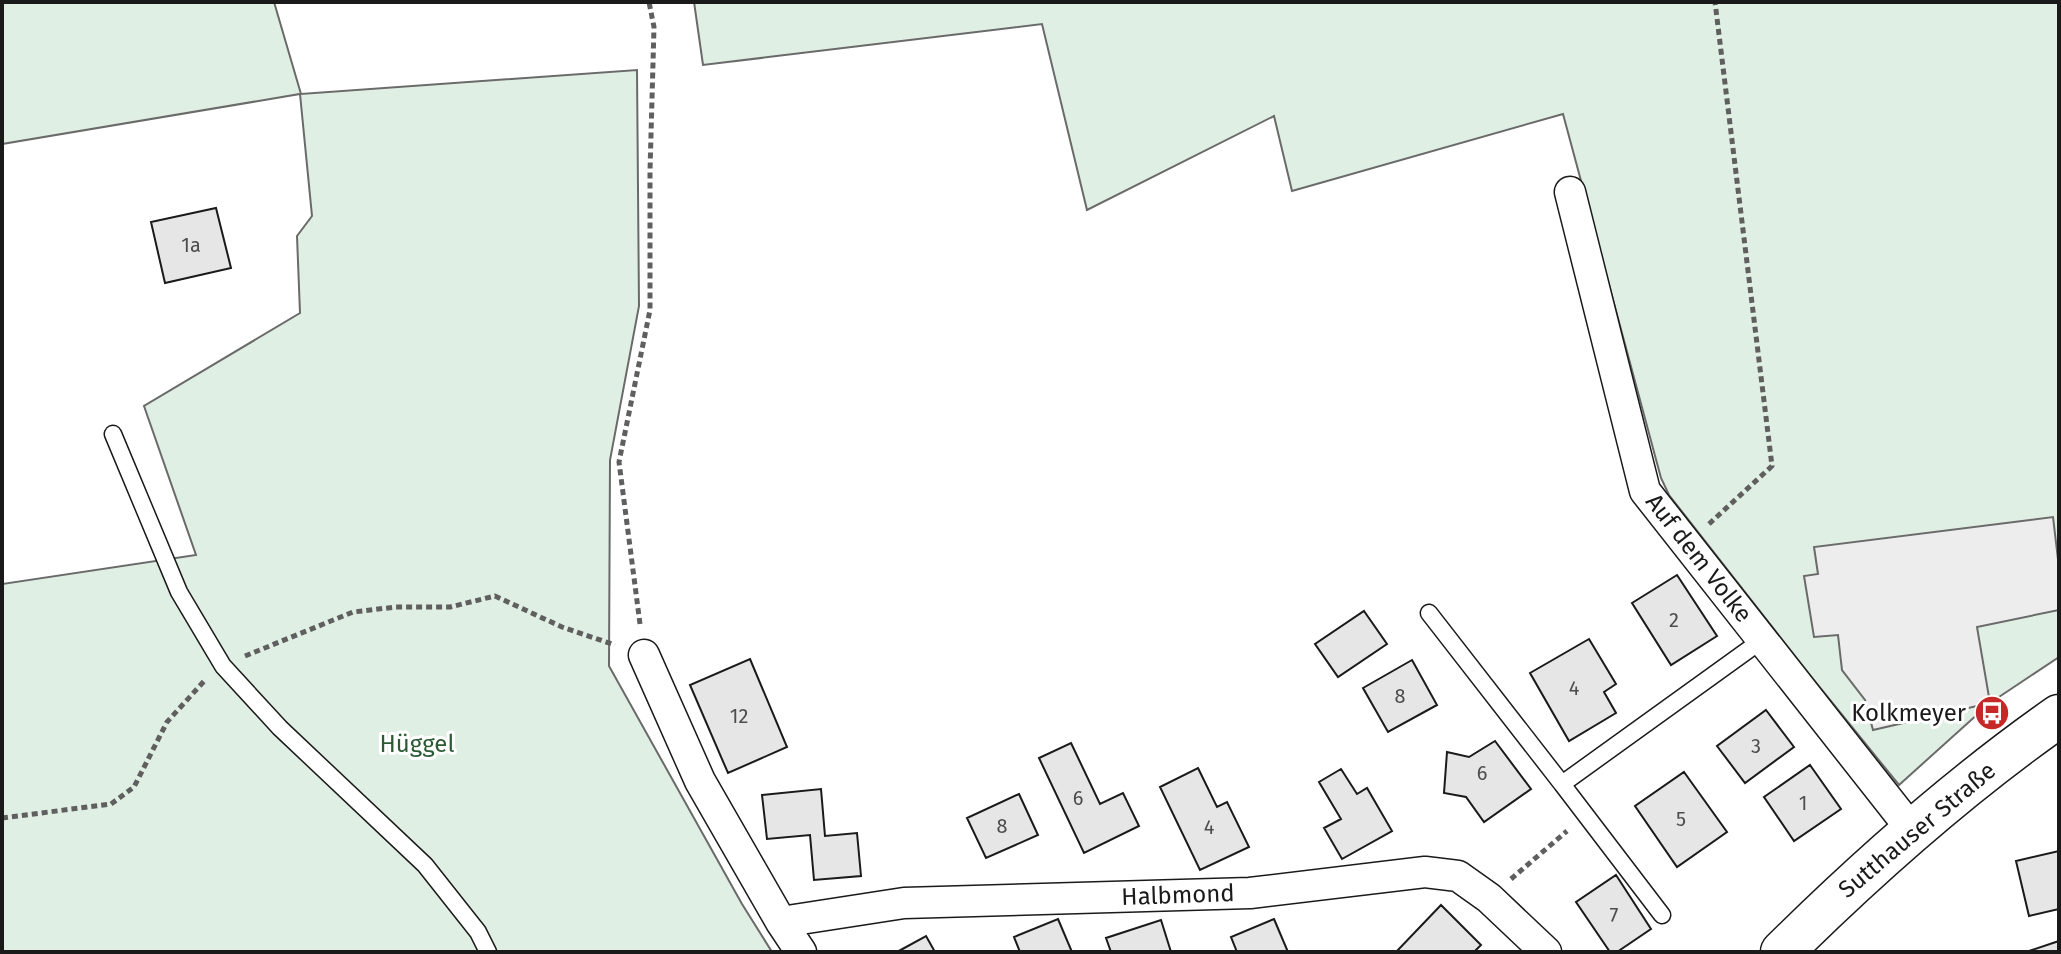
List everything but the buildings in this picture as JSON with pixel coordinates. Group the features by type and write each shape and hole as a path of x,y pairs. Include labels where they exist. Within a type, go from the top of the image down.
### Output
{"street":[{"name":"Auf dem Volke","path":"1570,192 1645,491 1912,830"},
{"path":"644,655 700,781 801,952"},
{"name":"Sutthauser Straße","path":"1782,952 1912,830 2018,744 2059,716"},
{"name":"Halbmond","path":"781,922 904,903 1250,893 1425,872 1458,876 1489,898 1546,952"}],"lane":[{"path":"113,434 179,592 223,666 280,728 425,865 478,932 488,952"},
{"path":"1429,613 1662,915"},
{"path":"1562,784 1762,640"}],"path":[{"path":"2,818 111,804 134,787 167,722 201,683 223,666 353,612 396,607 450,607 495,596 562,627 644,655 619,462 650,310 654,27 649,2"},
{"path":"1687,543 1772,466 1715,2"},
{"path":"1489,898 1586,816"}],"green space":[{"name":"Hüggel","path":"2,2 274,2 301,94 637,70 639,306 610,460 609,666 772,952 2,952 2,584 196,555 144,406 300,313 297,236 312,216 300,94 2,144"},
{"path":"694,2 2059,2 2059,657 1990,703 1899,785 1669,495 1661,478 1563,114 1292,191 1274,116 1087,210 1042,24 703,65"}],"shaded area":[{"path":"2053,517 2059,568 2059,610 1977,627 1990,703 1873,730 1865,700 1842,670 1838,635 1814,637 1804,576 1818,574 1814,547"}],"place":[{"name":"Kolkmeyer","path":"1992,713"}]}
